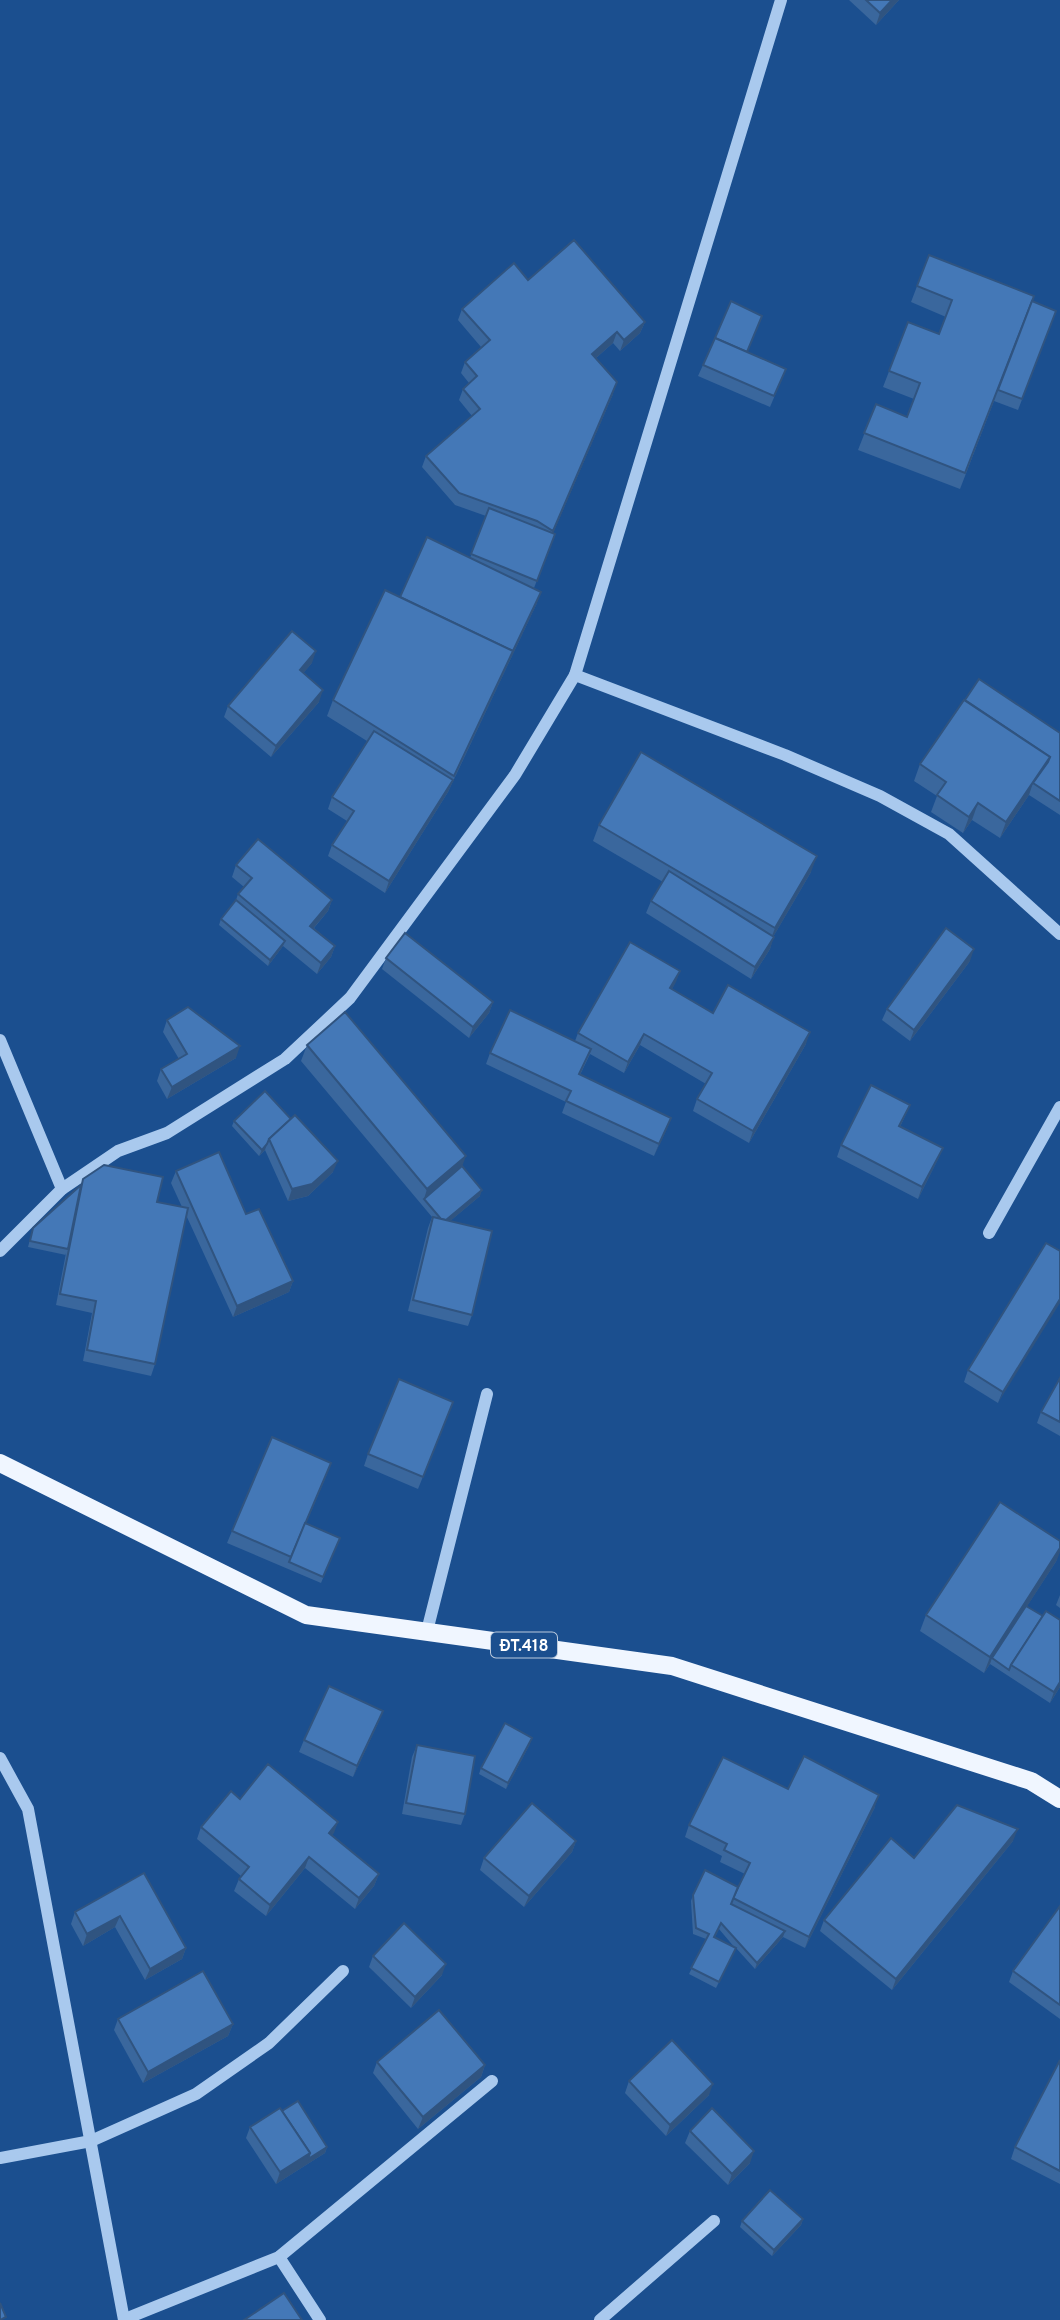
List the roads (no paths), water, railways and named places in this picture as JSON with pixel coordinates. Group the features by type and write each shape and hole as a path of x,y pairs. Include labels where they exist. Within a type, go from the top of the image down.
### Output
{"main road":[{"name":"ĐT.418","path":"0,1463 306,1615 672,1666 1031,1781 1060,1799"}],"street":[{"path":"0,1251 62,1189 118,1151 167,1133 285,1059 350,998 515,775 575,675 781,0"},
{"path":"575,675 785,755 880,796 949,834 1060,934"},
{"path":"0,1040 62,1189"},
{"path":"989,1233 1060,1107"},
{"path":"427,1631 487,1394"},
{"path":"0,1758 28,1809 125,2319 279,2257 492,2081"},
{"path":"0,2158 91,2141 196,2094 269,2043 344,1971"},
{"path":"600,2320 715,2221"},
{"path":"279,2257 320,2320"}]}
